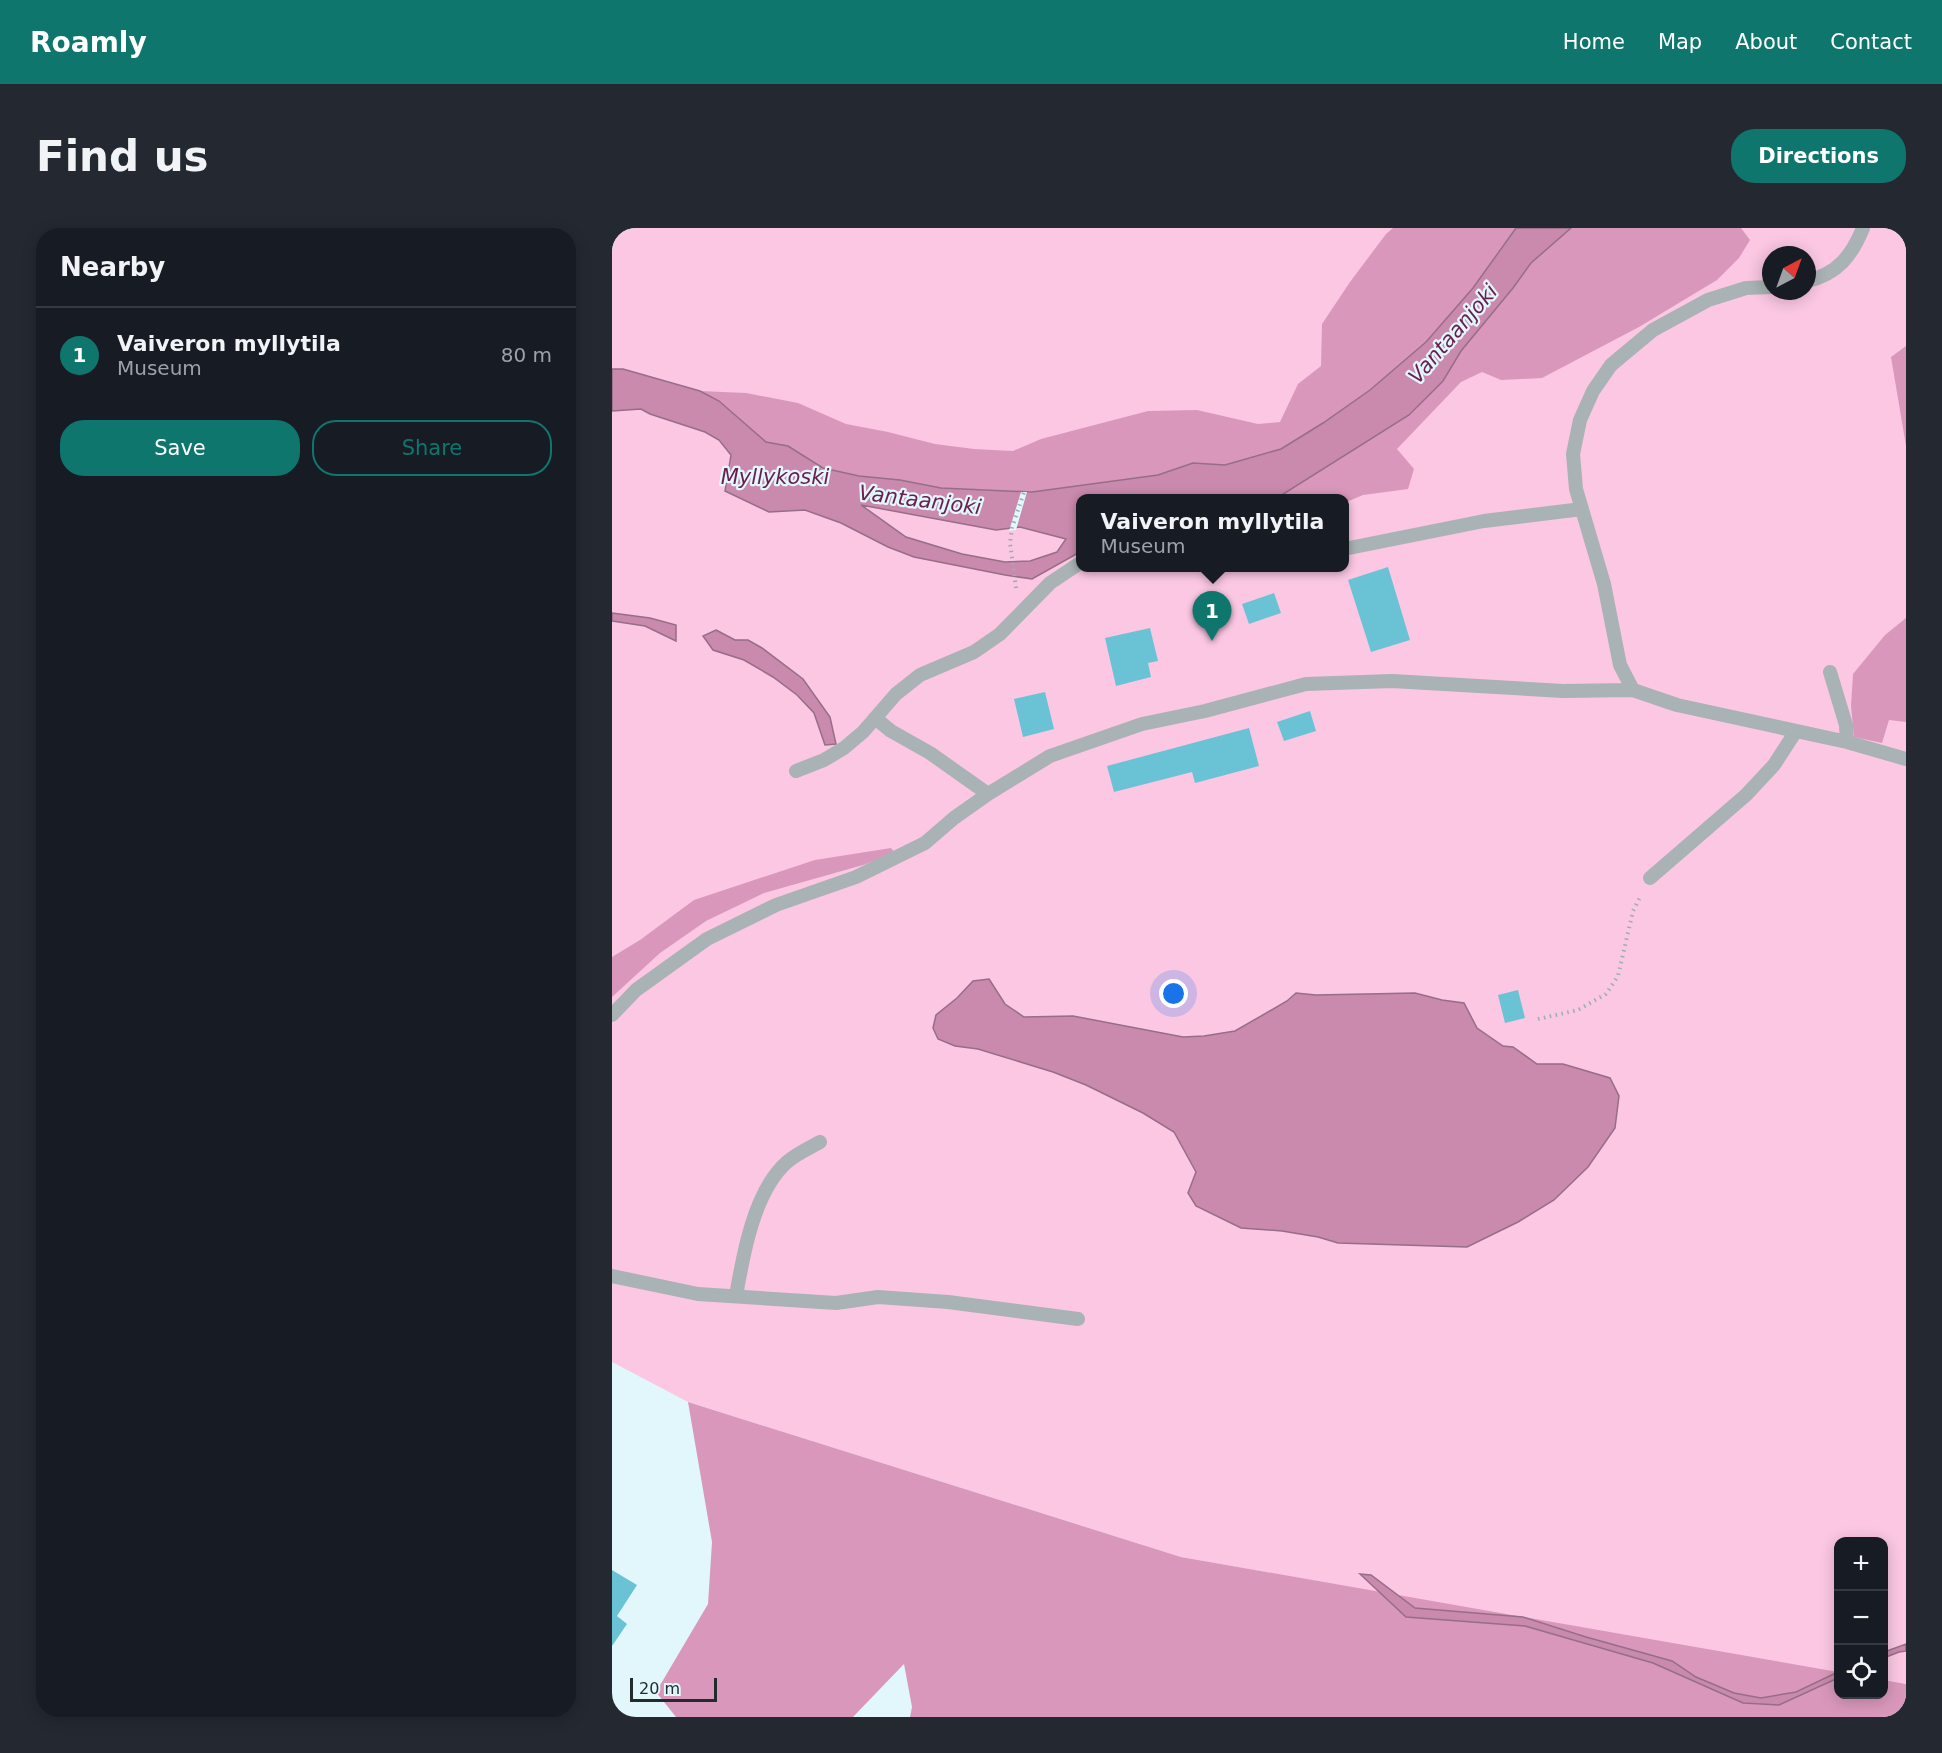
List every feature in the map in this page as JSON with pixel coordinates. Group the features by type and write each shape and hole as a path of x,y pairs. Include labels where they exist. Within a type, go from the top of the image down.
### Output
{"lane":[{"path":"1816,280 1838,267 1854,249 1863,228"},
{"path":"1633,690 1620,665 1604,584 1576,489 1573,454 1580,420 1593,391 1611,365 1653,330 1708,300 1746,288 1762,287"},
{"path":"1349,548 1484,520 1582,509"},
{"path":"796,771 824,760 844,748 863,732 896,694 920,675 974,652 1000,634 1050,583 1076,566"},
{"path":"1830,672 1846,725 1847,742"},
{"path":"612,1015 636,990 707,939 776,905 856,877 925,843 954,818 988,794 1050,756 1142,724 1204,711 1306,684 1392,681 1563,691 1633,690 1677,705 1847,742 1906,759"},
{"path":"875,718 891,731 930,753 988,794"},
{"path":"1650,878 1746,795 1774,765 1796,731"},
{"path":"736,1296 750,1228 770,1183 788,1161 820,1142"},
{"path":"612,1276 698,1294 836,1304 878,1297 948,1302 1077,1318"}],"path":[{"path":"1017,596 1011,535 1024,492"},
{"path":"1538,1019 1578,1010 1606,993 1617,976 1633,911 1650,878"}],"shaded area":[{"path":"612,228 1906,228 1906,1684 1888,1681 1888,1537 1834,1537 1834,1677 1181,1557 688,1402 612,1362"},
{"path":"1393,228 1516,228 1473,288 1426,342 1370,390 1281,449 1225,465 1193,463 1158,475 1032,492 941,488 900,480 859,476 823,468 788,446 766,442 719,401 700,391 746,393 798,403 846,424 935,444 974,449 1013,451 1041,439 1148,411 1197,410 1258,424 1280,422 1298,384 1321,366 1322,324 1350,282"},
{"path":"1571,228 1741,228 1750,240 1739,258 1717,280 1639,327 1542,378 1501,380 1482,372 1461,382 1397,449 1414,469 1408,489 1363,495 1349,501 1349,494 1283,494 1409,415 1443,381 1461,351 1531,263"},
{"path":"1906,346 1906,446 1891,357"},
{"path":"1906,618 1906,722 1889,720 1882,743 1854,737 1851,706 1853,674 1885,635"},
{"path":"891,848 895,853 863,865 764,893 706,921 660,953 612,997 612,957 640,940 694,900 815,860"},
{"path":"688,1402 1181,1557 1834,1671 1834,1699 1888,1699 1888,1681 1906,1684 1906,1717 910,1717 912,1707 904,1664 853,1717 676,1717 656,1692 708,1604 712,1542"}],"water":[{"path":"1516,228 1571,228 1531,263 1461,351 1443,381 1409,415 1283,494 1076,494 1076,554 1032,579 914,557 888,547 841,523 805,510 769,512 725,491 731,455 719,440 705,432 641,409 612,411 612,369 623,369 700,391 719,401 766,442 788,446 823,468 859,476 900,480 941,488 1032,492 1158,475 1193,463 1225,465 1281,449 1370,390 1426,342 1473,288","holes":["861,505 996,530 1020,527 1066,539 1057,552 1030,561 1005,562 962,554 906,537"]},
{"path":"612,613 650,618 676,625 676,641 645,626 612,621"},
{"path":"716,630 735,640 748,640 803,679 830,717 836,744 825,745 814,713 797,695 744,660 713,650 703,636"},
{"path":"989,979 1005,1004 1024,1017 1073,1016 1183,1037 1235,1031 1287,1001 1296,993 1316,995 1415,993 1464,1003 1477,1028 1503,1046 1513,1047 1537,1064 1563,1064 1610,1078 1619,1096 1615,1128 1588,1167 1554,1200 1518,1222 1467,1247 1338,1243 1282,1231 1241,1228 1196,1206 1188,1193 1196,1172 1174,1132 1143,1113 1086,1085 1053,1072 978,1049 955,1046 938,1039 933,1028 936,1015 973,981"},
{"path":"1360,1574 1371,1575 1415,1608 1523,1617 1672,1661 1696,1677 1734,1693 1761,1698 1796,1692 1834,1674 1834,1680 1779,1705 1743,1703 1653,1663 1525,1626 1406,1617"},
{"path":"1906,1644 1906,1651 1888,1656 1888,1651"}],"pier":[{"path":"1021,492 1027,492 1016,530 1009,531"}],"building":[{"path":"1388,567 1410,640 1371,652 1348,580"},
{"path":"1274,593 1281,613 1249,624 1242,604"},
{"path":"1150,628 1158,661 1148,663 1151,677 1116,686 1105,638"},
{"path":"1045,692 1054,729 1023,737 1014,699"},
{"path":"1310,711 1316,731 1284,741 1277,722"},
{"path":"1249,728 1259,766 1195,783 1192,772 1114,792 1107,766"},
{"path":"1518,990 1525,1018 1505,1023 1498,995"},
{"path":"612,1570 637,1585 617,1616 627,1624 612,1646"}],"place":[{"name":"Vaiveron myllytila","path":"1212,641"}],"water label":[{"name":"Vantaanjoki","path":"1453,334"},
{"name":"Myllykoski","path":"775,477"},
{"name":"Vantaanjoki","path":"920,500"}]}
